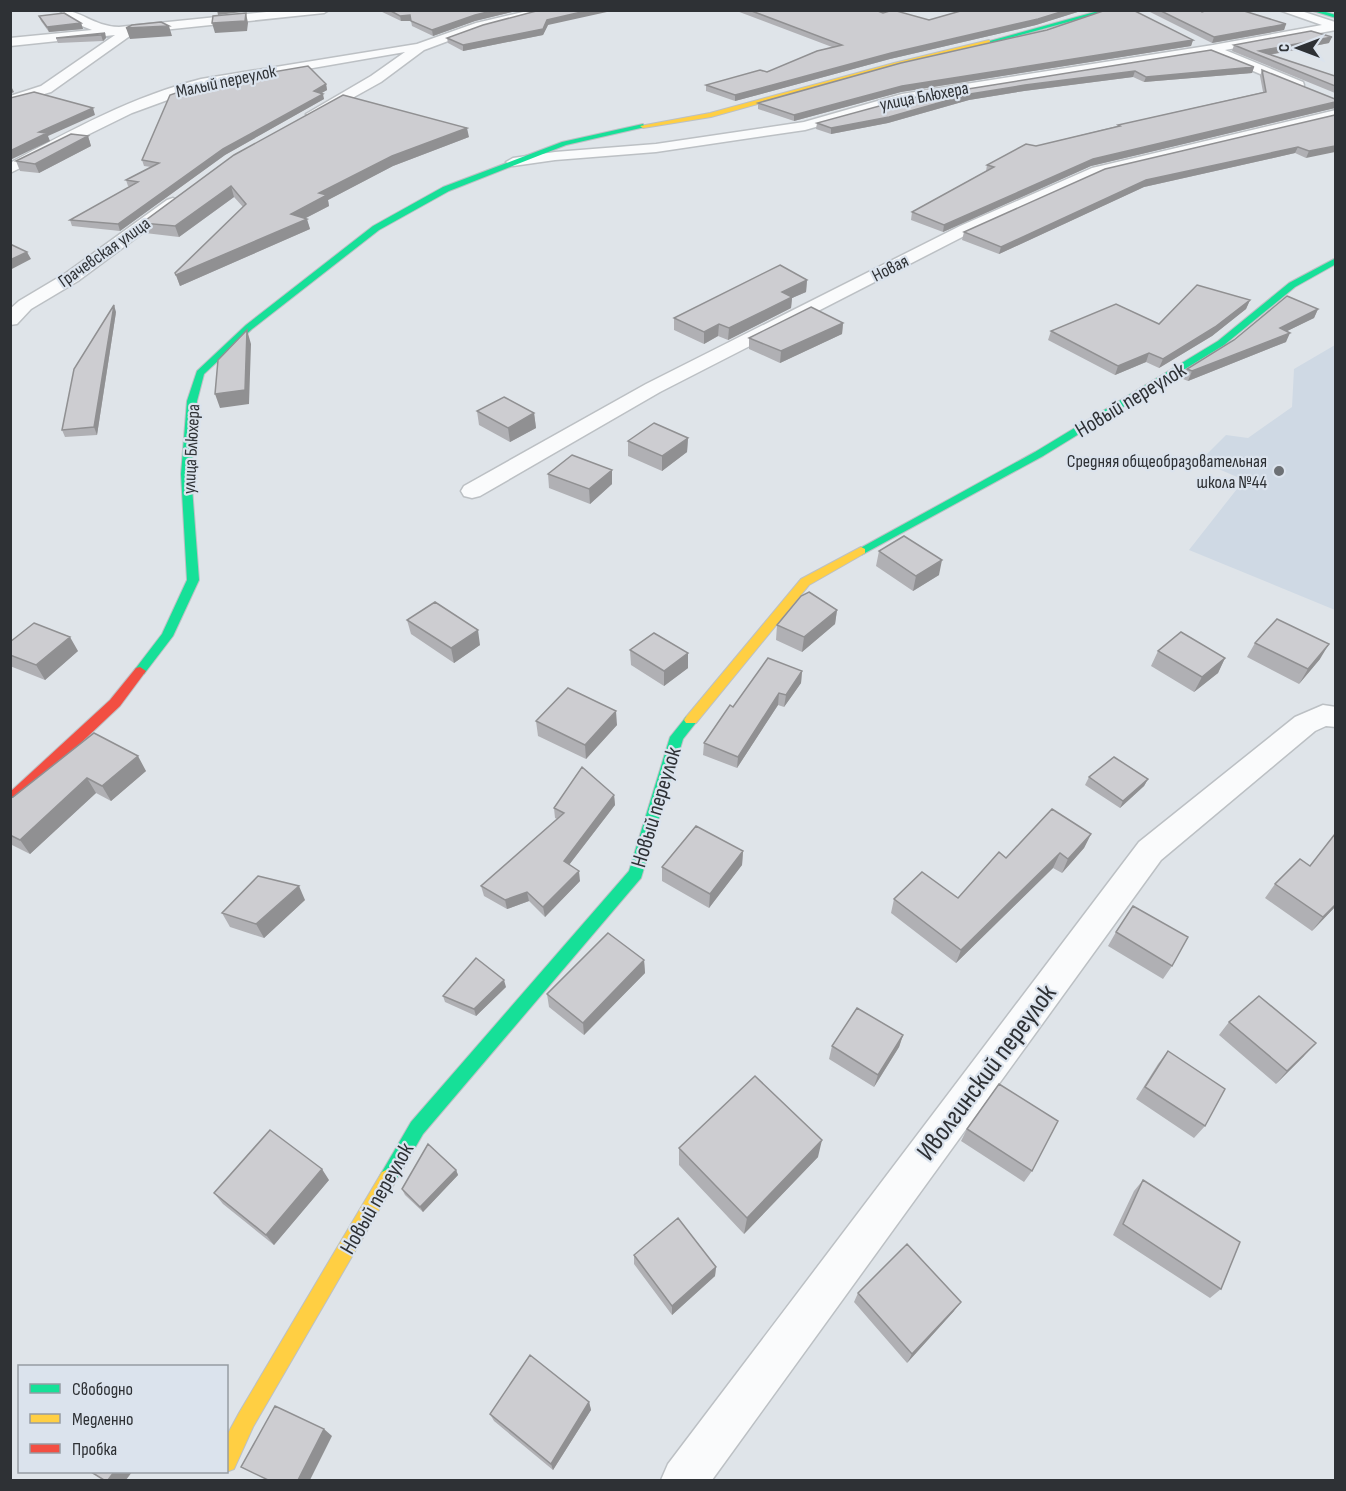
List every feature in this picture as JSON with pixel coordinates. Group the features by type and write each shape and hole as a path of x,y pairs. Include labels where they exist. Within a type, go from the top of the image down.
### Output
{"street":[{"path":"64,10 93,29 130,30"},
{"path":"10,42 324,10"},
{"path":"303,120 376,79 420,46 480,25 550,10"},
{"name":"улица Блюхера","path":"10,801 115,703 167,636 193,580 186,474 192,401 200,373 249,327 376,228 446,189 564,144 622,130 711,115 896,64 1040,30 1110,10"},
{"path":"1284,10 1335,26"},
{"path":"1312,10 1335,17"},
{"path":"1329,10 1335,13"},
{"name":"улица Блюхера","path":"513,162 555,156 656,148 805,126 902,98 1211,49 1335,26"},
{"path":"10,100 46,89 130,30"},
{"path":"1191,39 1315,92"},
{"name":"Малый переулок","path":"10,169 75,134 175,91 201,83 420,46"},
{"name":"Новая","path":"472,491 653,388 966,229 1097,171 1335,114"},
{"name":"Грачевская улица","path":"10,320 25,304 72,277 185,194"},
{"name":"Новый переулок","path":"228,1457 246,1420 417,1128 636,874 677,737 805,582 1039,453 1211,350 1292,285 1335,260"},
{"name":"Иволгинский переулок","path":"684,1480 1150,851 1305,724 1323,715 1335,717"}],"shaded area":[{"name":"Средняя общеобразовательная школа №44","path":"1335,345 1335,610 1189,550 1244,480 1200,461 1226,435 1248,438 1292,407 1294,369"}],"building":[{"path":"389,10 496,10 432,30 411,21 410,15 400,16"},
{"path":"540,10 590,10 547,20 543,29 463,45 447,38 483,25"},
{"path":"749,10 875,10 883,13 893,10 929,20 964,10 1067,10 1038,19 891,53 735,95 706,85 760,70 767,72 817,51 842,45"},
{"path":"1106,10 1133,10 1193,40 902,86 794,115 758,103 901,63 1047,30"},
{"path":"1159,10 1199,10 1202,12 1241,10 1286,24 1214,37"},
{"path":"64,13 81,23 47,27 39,16"},
{"path":"246,13 245,21 212,23 213,16"},
{"path":"161,22 169,26 126,28 132,25"},
{"path":"1311,31 1332,37 1259,51 1335,76 1335,86 1234,45"},
{"path":"105,33 101,35 56,38"},
{"path":"1211,50 1254,67 1146,77 1135,71 1025,85 970,94 889,117 831,128 817,123 905,99"},
{"path":"308,66 326,84 314,91 323,94 223,149 118,224 70,220 138,182 126,180 159,163 142,160 170,95 202,84"},
{"path":"1262,70 1335,99 1335,102 1093,159 944,225 912,212 994,167 987,165 1026,144 1036,146 1266,92"},
{"path":"34,92 93,108 39,132 47,133 10,151 10,98"},
{"path":"343,95 467,128 392,156 319,193 327,195 291,214 307,219 176,275 175,273 246,204 231,186 175,226 142,223 234,155"},
{"path":"1335,115 1335,146 1309,151 1298,147 1146,180 1001,247 964,232 1105,169"},
{"path":"71,134 88,136 35,164 16,161"},
{"path":"10,244 27,252 10,260"},
{"path":"780,265 807,280 782,292 792,297 729,328 719,324 704,332 674,318"},
{"path":"1197,285 1250,300 1215,327 1163,359 1149,353 1118,366 1051,331 1116,304 1159,324"},
{"path":"1287,296 1318,309 1280,328 1290,333 1192,371 1187,369 1234,340"},
{"path":"114,305 94,427 62,430 74,369"},
{"path":"811,307 843,323 781,351 749,338"},
{"path":"247,330 245,390 215,394 218,360"},
{"path":"504,397 534,413 508,428 477,411"},
{"path":"654,423 688,438 662,456 628,441"},
{"path":"572,455 612,470 589,489 548,474"},
{"path":"904,536 942,560 916,576 879,551"},
{"path":"809,592 837,610 804,637 777,625 801,596"},
{"path":"435,602 478,630 451,648 407,620"},
{"path":"1277,619 1329,644 1308,669 1255,643"},
{"path":"34,623 70,637 36,665 10,655 10,642"},
{"path":"1181,632 1225,658 1202,677 1158,651"},
{"path":"654,633 688,653 664,671 630,650"},
{"path":"768,658 802,671 786,695 779,693 738,757 704,743 730,705 733,707"},
{"path":"568,688 616,711 585,745 536,721"},
{"path":"94,733 138,756 102,786 87,778 20,840 10,835 10,798"},
{"path":"1114,757 1148,779 1123,801 1089,777"},
{"path":"582,767 614,795 564,861 579,871 543,907 527,892 505,900 481,886 564,813 554,808"},
{"path":"1052,809 1091,834 1068,859 1060,853 961,950 894,899 922,872 958,898 999,852 1006,858"},
{"path":"696,826 743,851 710,894 662,867"},
{"path":"1335,834 1335,905 1323,917 1275,884 1300,859 1310,866"},
{"path":"258,876 299,886 256,924 222,913"},
{"path":"1133,906 1188,937 1172,966 1116,932"},
{"path":"608,933 644,960 583,1023 547,994"},
{"path":"476,958 504,980 474,1009 443,996"},
{"path":"1259,996 1316,1043 1287,1071 1229,1022"},
{"path":"857,1008 903,1035 878,1075 832,1046"},
{"path":"1168,1051 1225,1089 1205,1126 1145,1087"},
{"path":"755,1076 822,1140 747,1218 679,1148"},
{"path":"999,1084 1058,1121 1032,1171 967,1129"},
{"path":"270,1130 322,1169 266,1235 214,1193"},
{"path":"428,1144 456,1170 420,1207 402,1189"},
{"path":"1143,1180 1240,1242 1221,1289 1123,1224"},
{"path":"678,1218 716,1267 672,1306 634,1255"},
{"path":"907,1244 961,1302 912,1354 858,1293"},
{"path":"530,1355 589,1402 551,1464 490,1414"},
{"path":"275,1406 324,1429 298,1480 268,1480 241,1467"},
{"path":"93,1473 113,1473 108,1480"}],"traffic: fast":[{"path":"989,42 1110,10"},
{"path":"1312,10 1336,17"},
{"path":"140,671 167,636 193,580 186,474 192,401 200,373 249,327 376,228 446,189 564,143 643,126"},
{"path":"861,551 1039,454 1221,343 1292,285 1336,260"},
{"path":"388,1178 417,1128 636,874 677,737 691,720"}],"traffic: slow":[{"path":"643,126 711,115 896,64 989,42"},
{"path":"691,720 805,582 861,551"},
{"path":"228,1457 246,1420 388,1178"}],"traffic: jam":[{"path":"10,801 115,703 140,671"}],"place":[{"name":"Средняя общеобразовательная школа №44","path":"1279,471"}]}
